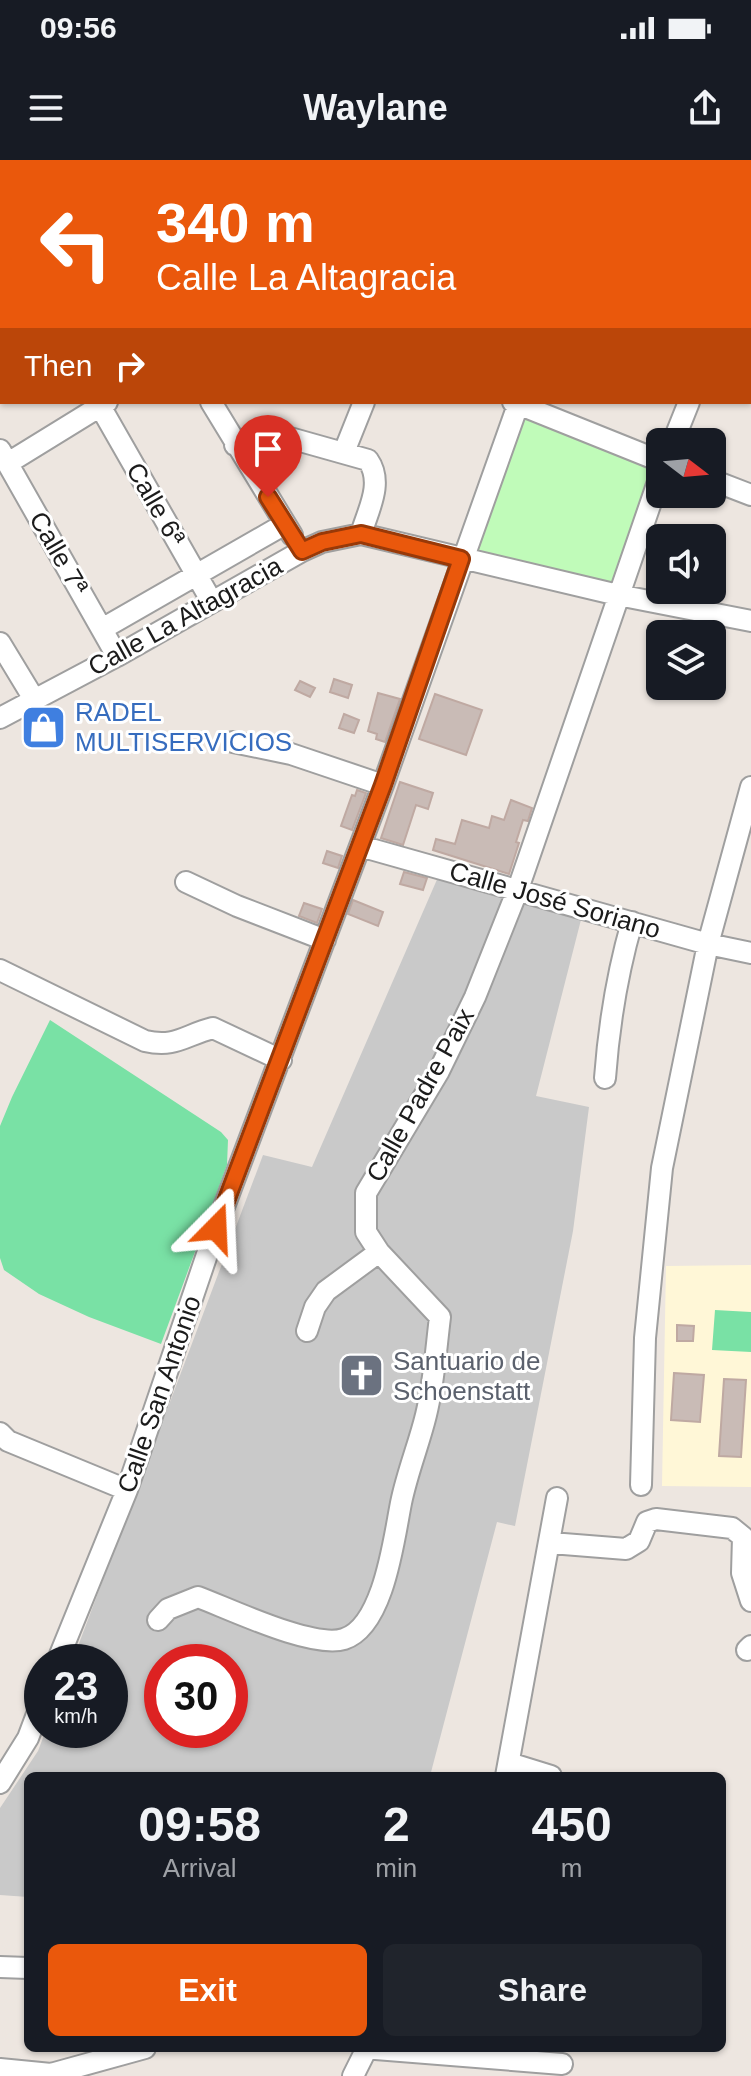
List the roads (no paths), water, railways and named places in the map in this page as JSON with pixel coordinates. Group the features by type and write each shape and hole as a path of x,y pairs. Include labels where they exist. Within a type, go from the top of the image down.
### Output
{"street":[{"path":"4,457 104,404"},
{"name":"Calle 6ª","path":"104,404 212,602"},
{"path":"212,404 302,551"},
{"path":"344,452 363,404"},
{"name":"Calle San Antonio","path":"64,1644 127,1490 216,1228 383,785 517,404"},
{"path":"519,404 646,455"},
{"path":"679,428 688,404"},
{"path":"235,445 262,431 368,460 374,469 376,485 361,534"},
{"name":"Calle 7ª","path":"4,457 117,656"},
{"path":"726,485 751,495"},
{"name":"Calle Padre Paix","path":"158,1620 168,1609 198,1597 263,1623 321,1640 345,1639 366,1624 391,1562 401,1501 427,1412 440,1317 379,1252 366,1232 366,1193 439,1071 475,997 518,889 649,508"},
{"path":"102,629 285,524"},
{"name":"Calle La Altagracia","path":"0,718 302,551 322,542 361,534 618,595 751,621"},
{"path":"0,643 34,699"},
{"path":"233,742 291,754 383,785"},
{"path":"641,1485 645,1338 662,1168 708,944 749,801"},
{"name":"Calle José Soriano","path":"360,846 708,944 751,953"},
{"path":"186,882 246,910 325,940"},
{"path":"605,1078 618,969 632,922"},
{"path":"0,970 145,1041 163,1045 177,1043 213,1028 281,1060"},
{"path":"307,1331 315,1307 326,1291 379,1252"},
{"path":"0,1433 8,1441 127,1490"},
{"path":"507,1770 557,1498"},
{"path":"551,1543 626,1549 639,1541 647,1522 656,1519 732,1528 743,1537 742,1573 751,1601"},
{"path":"0,1783 24,1744"},
{"path":"0,1967 24,1968"},
{"path":"0,2069 51,2074 131,2052"},
{"path":"353,2076 363,2052"},
{"path":"418,2052 562,2063"}],"place":[{"name":"RADEL MULTISERVICIOS","path":"44,727"},
{"name":"Santuario de Schoenstatt","path":"362,1376"}]}
